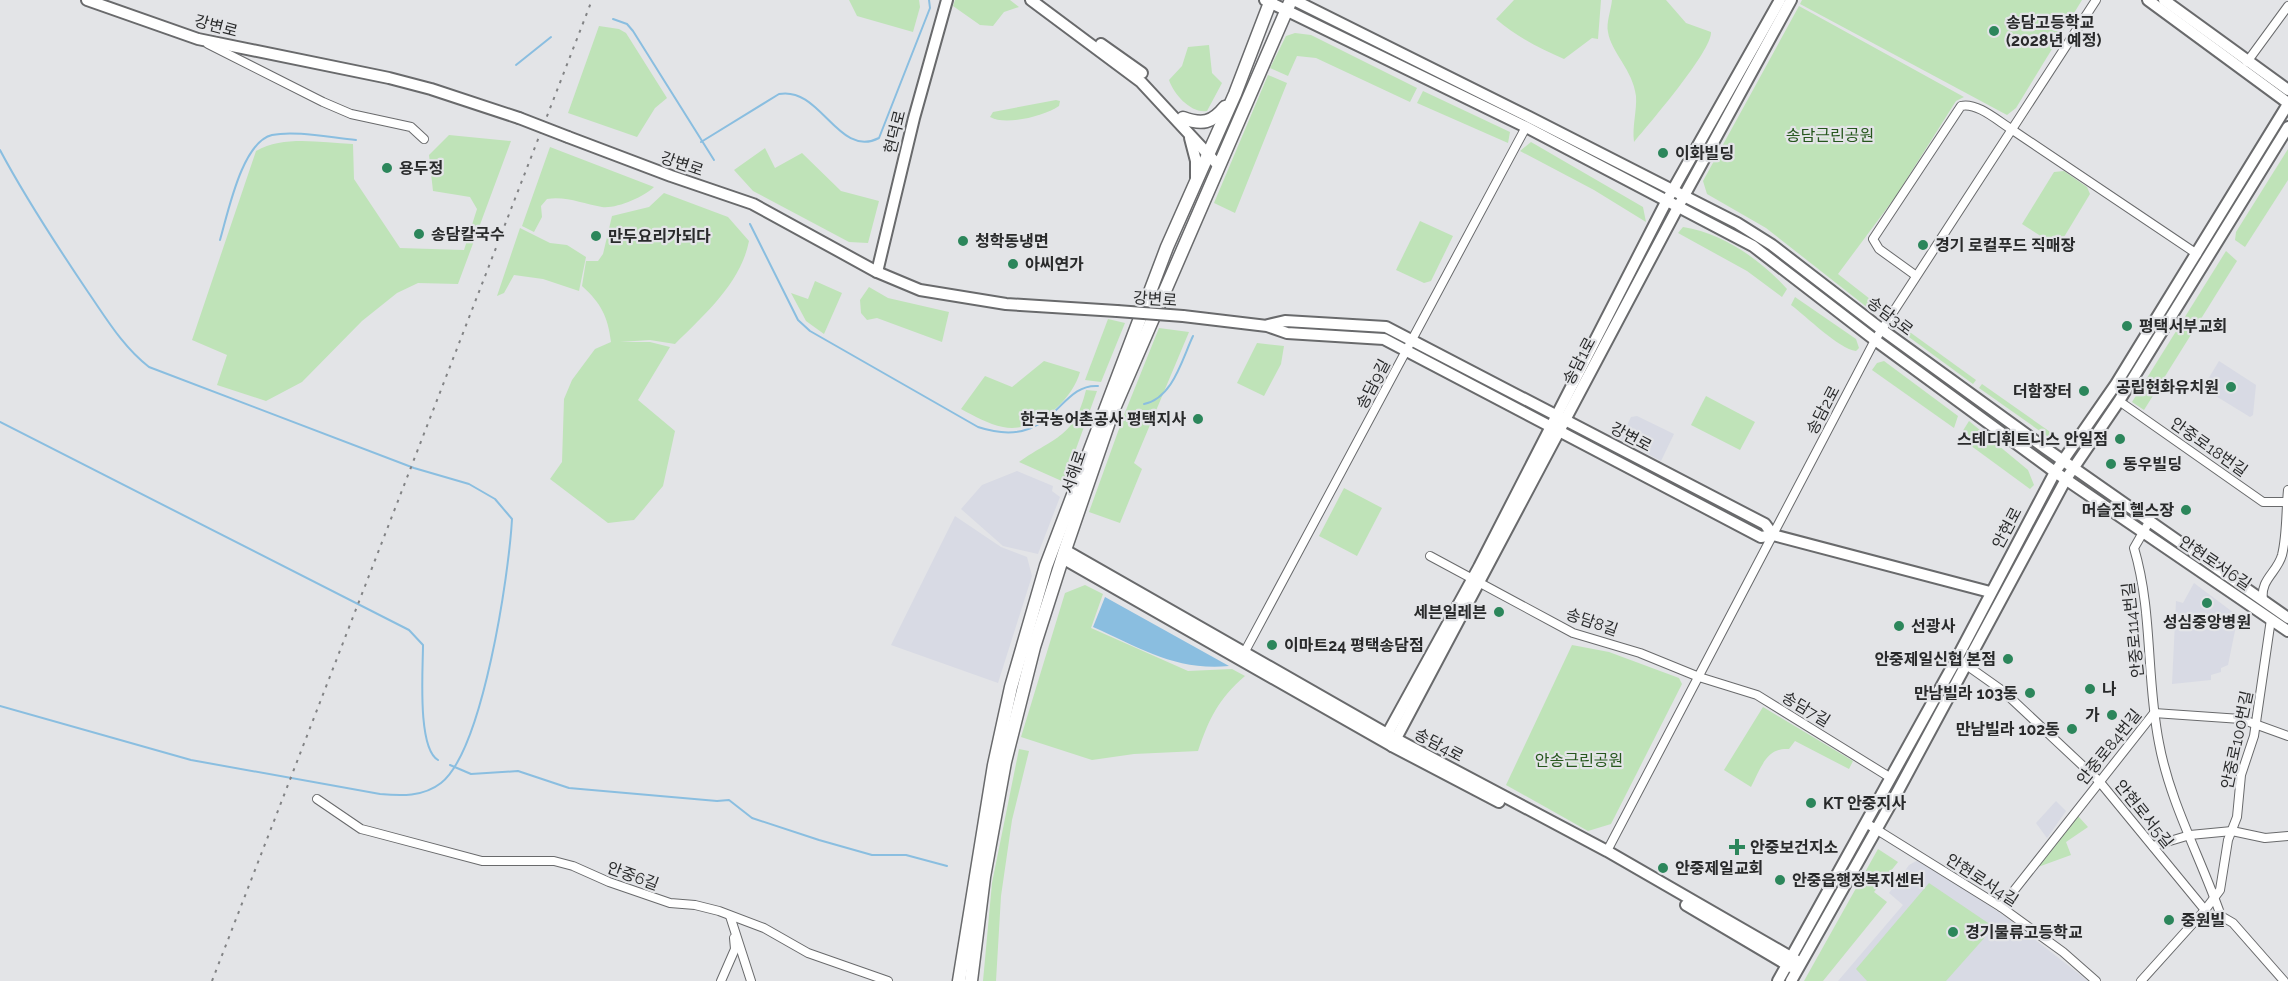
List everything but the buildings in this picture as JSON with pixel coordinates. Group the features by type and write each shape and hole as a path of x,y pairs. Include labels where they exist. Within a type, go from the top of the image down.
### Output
{"main road":[{"name":"강변로","path":"87,0 198,39 389,78 431,89 519,118 671,176 753,204 877,272 920,290 972,300 1183,316 1267,326 1287,333 1384,339 1761,537 1773,535 1990,592"},
{"name":"현덕로","path":"877,272 914,118 947,0"},
{"path":"1031,0 1127,70 1184,122 1194,150 1195,183"},
{"path":"1037,0 1072,26 1125,58 1146,77 1220,162"},
{"name":"서해로","path":"964,980 974,956 984,877 1005,762 1034,647 1064,554 1112,413 1220,162 1293,0"},
{"name":"송담3로","path":"1293,0 1737,223 1772,245 1881,329 2073,468 2146,527"},
{"name":"송담1로","path":"1390,740 1555,429 1666,202 1780,0"},
{"name":"송담1로","path":"1561,417 1791,0"},
{"path":"2148,0 2288,103"},
{"path":"2164,0 2288,90"},
{"name":"서해로","path":"964,980 994,765 1029,621 1046,566 1108,397 1167,247 1235,94 1268,1"},
{"name":"송담3로","path":"1268,1 1286,12 1526,127 1753,246 1875,340 2066,478"},
{"path":"1184,122 1210,122 1235,94"},
{"name":"안현로","path":"1791,981 1877,829 1961,662 1990,592 2055,472 2116,384 2288,103"},
{"name":"안현로","path":"1778,981 1891,778 1961,662 2066,478 2119,401 2288,127"},
{"path":"1666,202 1684,197"},
{"name":"강변로","path":"1267,326 1285,321 1386,327 1765,524 1773,535"},
{"path":"2055,472 2073,468"},
{"name":"안현로서6길","path":"2066,478 2146,527 2288,632"},
{"path":"2146,527 2288,618"},
{"name":"송담4로","path":"1064,554 1390,740 1617,863 1799,966"},
{"name":"송담4로","path":"1390,740 1607,851 1789,961"},
{"path":"1607,851 1617,863"}],"street":[{"name":"송담2로","path":"1607,851 1881,329 2096,0"},
{"path":"2247,62 2288,6"},
{"path":"198,39 323,102 351,114 411,127 424,139"},
{"path":"1915,275 1879,249 1873,239 1961,106 1966,105 2012,129 2197,254"},
{"name":"송담9길","path":"1242,657 1526,127"},
{"name":"안중로18번길","path":"2119,401 2263,502 2287,502"},
{"path":"2263,600 2261,590 2264,582 2282,556 2288,490"},
{"name":"안중로114번길","path":"2146,527 2134,548 2149,620 2154,713 2165,771 2221,916 2233,923 2284,981"},
{"path":"1430,556 1476,581"},
{"name":"송담8길","path":"1476,581 1573,633 1640,653 1699,677"},
{"name":"안중로100번길","path":"2215,899 2223,879 2236,817 2241,775 2256,724 2271,619"},
{"name":"안현로서5길","path":"1961,662 2003,691 2099,781 2205,910"},
{"name":"송담7길","path":"1699,677 1757,695 1891,778"},
{"name":"안중로84번길","path":"2001,907 2154,713 2241,719 2288,736"},
{"name":"안중6길","path":"317,799 361,829 482,861 554,861 670,903 695,905 764,928 808,953 888,981"},
{"name":"안현로서4길","path":"1866,823 2001,907 2063,952 2096,981"},
{"path":"2153,846 2190,835 2232,831 2265,838 2288,836"},
{"path":"2141,981 2215,899"},
{"path":"721,981 735,949 730,916"},
{"path":"730,916 751,981"}],"shaded area":[{"name":"공립현화유치원","path":"2219,361 2256,385 2253,415 2250,417 2206,390 2207,381"},
{"path":"1637,416 1674,434 1661,461 1620,439 1631,417"},
{"path":"1017,471 1053,486 1052,491 1060,497 1038,554 1003,546 961,509 982,485"},
{"path":"955,516 1001,547 1027,557 1032,576 998,683 891,645"},
{"path":"2194,583 2238,616 2228,665 2221,668 2221,672 2211,675 2211,680 2172,684 2176,601 2183,603"},
{"path":"2056,801 2066,811 2047,838 2036,823"},
{"name":"경기물류고등학교","path":"1920,859 2006,917 2088,981 1838,981 1903,905 1889,893 1909,865"}],"green space":[{"path":"849,0 919,0 920,7 913,32 857,16"},
{"path":"955,0 1010,0 1019,7 1004,12 993,26 980,25 953,6"},
{"path":"1514,0 1601,0 1598,39 1592,38 1564,59 1555,55 1520,37 1496,19"},
{"path":"1612,0 1666,0 1686,23 1711,32 1702,55 1634,142 1636,96 1631,78 1613,47 1608,32"},
{"name":"송담고등학교 (2028년 예정)","path":"1802,0 2082,0 2016,108 2007,115 1800,4"},
{"name":"송담근린공원","path":"1799,6 1964,97 1956,101 1896,196 1838,274 1879,306 1875,309 1868,308 1766,228 1707,194 1703,181"},
{"path":"599,26 619,29 626,33 667,98 655,108 637,137 568,113"},
{"path":"1295,33 1311,35 1417,88 1410,102 1316,58 1297,56 1288,76 1270,68 1286,36"},
{"path":"1209,45 1212,73 1222,83 1207,111 1195,110 1175,92 1169,80 1182,66 1188,47"},
{"path":"1268,75 1287,83 1235,213 1214,203"},
{"path":"1423,91 1510,132 1508,143 1417,103"},
{"path":"1060,101 1059,106 1035,116 1015,120 997,120 990,117 993,112"},
{"path":"449,135 511,141 458,284 418,283 397,293 362,321 302,382 266,401 217,385 227,355 192,340 256,151 291,141 353,144 354,179 400,248 464,250 477,209 470,197 433,191 429,155"},
{"path":"1531,142 1643,207 1646,222 1594,190 1520,151"},
{"path":"550,147 654,187 644,195 608,207 568,199 547,199 541,206 542,217 534,232 522,226"},
{"path":"765,148 775,168 802,153 841,191 879,201 868,243 849,242 753,191 734,170"},
{"path":"2288,149 2288,180 2245,247 2235,240 2236,232"},
{"path":"2064,171 2087,187 2090,194 2058,247 2022,224 2054,172"},
{"path":"664,193 728,217 749,241 745,256 730,284 709,310 675,344 650,340 620,342 650,342 670,347 638,400 675,431 663,486 634,520 608,523 550,479 562,462 564,399 572,380 595,349 611,342 608,325 602,311 594,298 582,286 586,261 598,261 603,254 612,216 649,207"},
{"path":"1420,221 1453,236 1431,281 1424,283 1396,270"},
{"path":"1683,227 1712,235 1753,258 1787,289 1782,297 1747,271 1678,233"},
{"path":"520,228 550,243 567,245 586,257 579,291 543,279 514,275 504,293 497,296"},
{"path":"2226,251 2237,261 2144,410 2132,402"},
{"path":"815,281 842,293 824,334 806,321 791,293 808,299"},
{"path":"869,287 888,298 949,312 942,342 877,318 867,320 861,313 860,300"},
{"path":"1795,297 1856,339 1859,348 1856,351 1849,349 1823,331 1791,305"},
{"path":"1108,319 1125,323 1101,382 1085,380"},
{"path":"1900,325 1976,380 1973,384 1898,329"},
{"path":"1159,328 1189,332 1134,463 1142,469 1120,523 1089,512"},
{"path":"1257,343 1284,346 1281,364 1264,396 1237,383"},
{"path":"1044,361 1080,372 1076,383 1061,404 1039,420 1015,428 1003,427 961,409 985,376 1012,387"},
{"path":"1884,361 1958,416 1954,428 1872,370 1877,363"},
{"path":"1982,384 2056,436 2053,439 2047,436 1979,388"},
{"path":"1086,390 1097,391 1064,482 1019,462 1069,427 1076,418"},
{"path":"1706,396 1755,422 1740,450 1691,425"},
{"path":"1969,421 2028,470 2034,485 2030,489 1959,437"},
{"path":"1344,488 1382,508 1357,556 1319,536"},
{"path":"1085,585 1103,594 1091,628 1188,671 1232,669 1245,676 1221,701 1206,729 1198,751 1134,754 1092,760 1021,737 1065,593"},
{"name":"안송근린공원","path":"1572,645 1609,652 1679,678 1682,684 1611,824 1588,831 1506,785"},
{"path":"1763,707 1853,761 1849,769 1795,741 1789,749 1781,749 1769,756 1751,787 1724,770"},
{"path":"1019,749 1029,751 1012,820 1001,896 996,981 983,981 992,883"},
{"path":"2078,816 2088,827 2066,842 2071,855 2038,867"},
{"path":"1878,849 1898,862 1874,892 1887,902 1823,981 1804,981"},
{"path":"1929,883 1994,927 1946,981 1867,981 1856,969"}],"water":[{"path":"1105,597 1229,666 1210,667 1175,661 1143,650 1093,627"}],"waterway":[{"path":"701,142 779,94 794,94 807,100 840,131 852,139 865,142 879,138 930,8 929,0"},
{"path":"613,19 627,24 633,31 714,160"},
{"path":"516,65 551,37"},
{"path":"220,240 244,164 261,140 272,135 291,133 356,140"},
{"path":"0,150 42,222 101,312 123,341 149,367 414,468 469,484 495,499 512,519 506,579 481,699 469,736 456,764 441,783 427,791 404,795 380,794 191,760 0,706"},
{"path":"750,224 798,320 810,331 978,427 1003,432 1023,431 1039,424 1084,388 1098,386"},
{"path":"1144,404 1154,400 1169,386 1193,336"},
{"path":"0,422 409,630 423,645 424,724 431,753 438,760"},
{"path":"450,765 471,774 518,771 569,788 717,801 729,800 752,818 819,840 872,855 906,855 947,866"}],"railway":[{"path":"212,981 592,0"}],"place":[{"name":"송담고등학교 (2028년 예정)","path":"1994,31"},
{"name":"이화빌딩","path":"1663,153"},
{"name":"용두정","path":"387,168"},
{"name":"송담칼국수","path":"419,234"},
{"name":"만두요리가되다","path":"596,236"},
{"name":"청학동냉면","path":"963,241"},
{"name":"경기 로컬푸드 직매장","path":"1923,245"},
{"name":"아씨연가","path":"1013,264"},
{"name":"평택서부교회","path":"2127,326"},
{"name":"공립현화유치원","path":"2231,387"},
{"name":"더함장터","path":"2084,391"},
{"name":"한국농어촌공사 평택지사","path":"1198,419"},
{"name":"스테디휘트니스 안일점","path":"2120,439"},
{"name":"동우빌딩","path":"2111,464"},
{"name":"머슬짐 헬스장","path":"2186,510"},
{"name":"성심중앙병원","path":"2207,603"},
{"name":"세븐일레븐","path":"1499,612"},
{"name":"선광사","path":"1899,626"},
{"name":"이마트24 평택송담점","path":"1272,645"},
{"name":"안중제일신협 본점","path":"2008,659"},
{"name":"나","path":"2090,689"},
{"name":"만남빌라 103동","path":"2030,693"},
{"name":"가","path":"2112,715"},
{"name":"만남빌라 102동","path":"2072,729"},
{"name":"KT 안중지사","path":"1811,803"},
{"name":"안중보건지소","path":"1737,847"},
{"name":"안중제일교회","path":"1663,868"},
{"name":"안중읍행정복지센터","path":"1780,880"},
{"name":"중원빌","path":"2169,920"},
{"name":"경기물류고등학교","path":"1953,932"}]}
